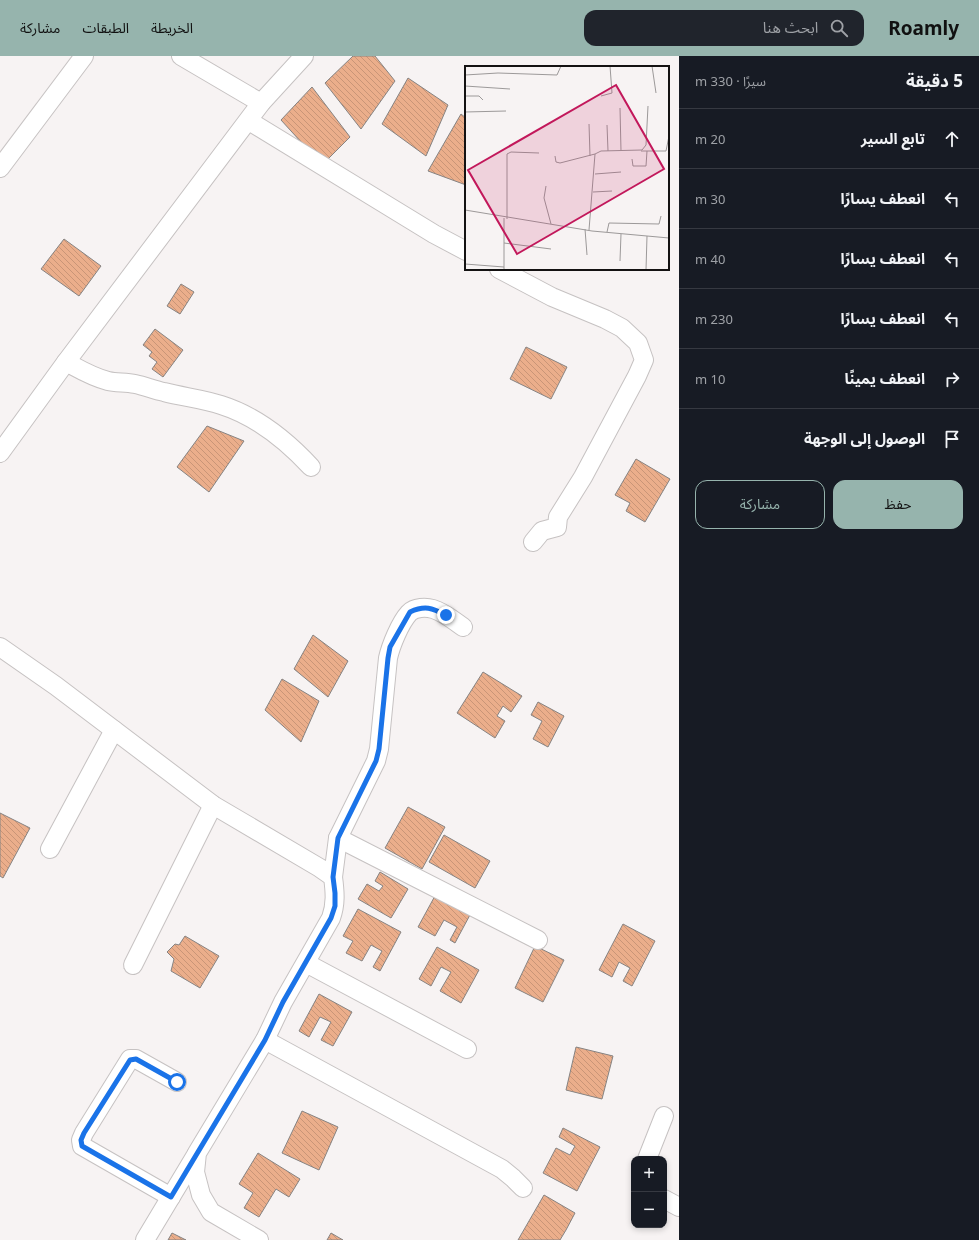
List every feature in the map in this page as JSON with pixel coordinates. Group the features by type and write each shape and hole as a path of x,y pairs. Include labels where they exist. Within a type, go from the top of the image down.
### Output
{"street":[{"path":"0,168 84,56"},
{"path":"181,56 261,103"},
{"path":"0,452 261,103 304,56"},
{"path":"249,121 434,234 465,250"},
{"path":"501,270 552,297 605,319 622,328 638,343 644,360 583,477 558,517 557,527 542,531 536,536 533,542"},
{"path":"66,362 92,376 109,381 133,384 221,405 244,414 272,431 298,453 311,467"},
{"path":"145,1240 265,1040 283,1002 331,918 335,906 333,877 338,838 376,761 379,749 390,647 410,612 416,609 434,609 446,615 463,627"},
{"path":"0,647 56,686 213,805 333,877"},
{"path":"50,849 114,730"},
{"path":"133,965 213,805"},
{"path":"338,838 538,940"},
{"path":"306,963 467,1049"},
{"path":"265,1040 502,1169 523,1188"},
{"path":"171,1197 82,1146 81,1140 130,1060 136,1059 177,1082"},
{"path":"648,1156 664,1116"},
{"path":"197,1153 195,1172 201,1195 211,1212 259,1240"},
{"path":"667,1201 679,1208"}],"building":[{"path":"353,56 375,56 395,81 361,129 325,83"},
{"path":"408,78 448,105 426,156 382,124"},
{"path":"312,87 350,137 322,165 281,120"},
{"path":"461,114 465,117 465,185 428,171"},
{"path":"64,239 101,266 79,296 41,269"},
{"path":"181,284 194,292 180,314 167,306"},
{"path":"155,329 183,350 163,377 152,369 157,362 149,356 152,352 143,345"},
{"path":"526,347 567,367 551,399 510,379"},
{"path":"207,426 244,441 209,492 177,467"},
{"path":"636,459 670,479 645,522 626,511 630,503 615,495"},
{"path":"313,635 348,661 328,697 294,669"},
{"path":"483,672 522,696 511,712 503,706 497,716 505,721 495,738 457,713"},
{"path":"282,679 319,701 301,742 265,710"},
{"path":"538,702 564,716 548,747 533,739 542,721 531,715"},
{"path":"408,807 445,827 422,869 385,848"},
{"path":"0,813 30,828 3,878 0,876"},
{"path":"444,835 490,861 475,888 429,862"},
{"path":"380,872 408,889 391,918 358,899 367,884 379,891 383,886 375,881"},
{"path":"436,894 471,913 455,943 450,940 457,927 444,920 435,936 418,927"},
{"path":"358,909 401,932 380,971 373,967 382,951 371,945 362,961 346,953 353,941 343,936"},
{"path":"623,924 655,941 632,986 623,981 630,968 619,962 612,977 599,970"},
{"path":"185,936 219,956 200,988 171,971 174,959 167,952 175,944 179,945"},
{"path":"535,946 564,960 543,1002 515,988"},
{"path":"437,947 479,970 461,1003 440,991 451,972 441,967 431,986 419,979"},
{"path":"319,994 352,1012 333,1046 321,1040 331,1022 320,1017 309,1037 299,1031"},
{"path":"576,1047 613,1056 602,1099 566,1090"},
{"path":"302,1111 338,1127 319,1170 282,1153"},
{"path":"563,1128 600,1147 577,1191 543,1173 556,1148 570,1155 575,1146 559,1137"},
{"path":"258,1153 300,1179 289,1197 276,1189 259,1217 244,1208 253,1193 239,1184"},
{"path":"544,1195 575,1213 566,1230 560,1240 518,1240"},
{"path":"172,1233 186,1240 168,1240"},
{"path":"331,1233 343,1240 327,1240"}],"route":[{"path":"177,1082 136,1059 130,1060 81,1140 82,1146 171,1197 265,1040 283,1002 331,918 335,906 333,877 338,838 376,761 379,749 390,647 410,612 416,609 428,608 434,609 446,615"}]}
